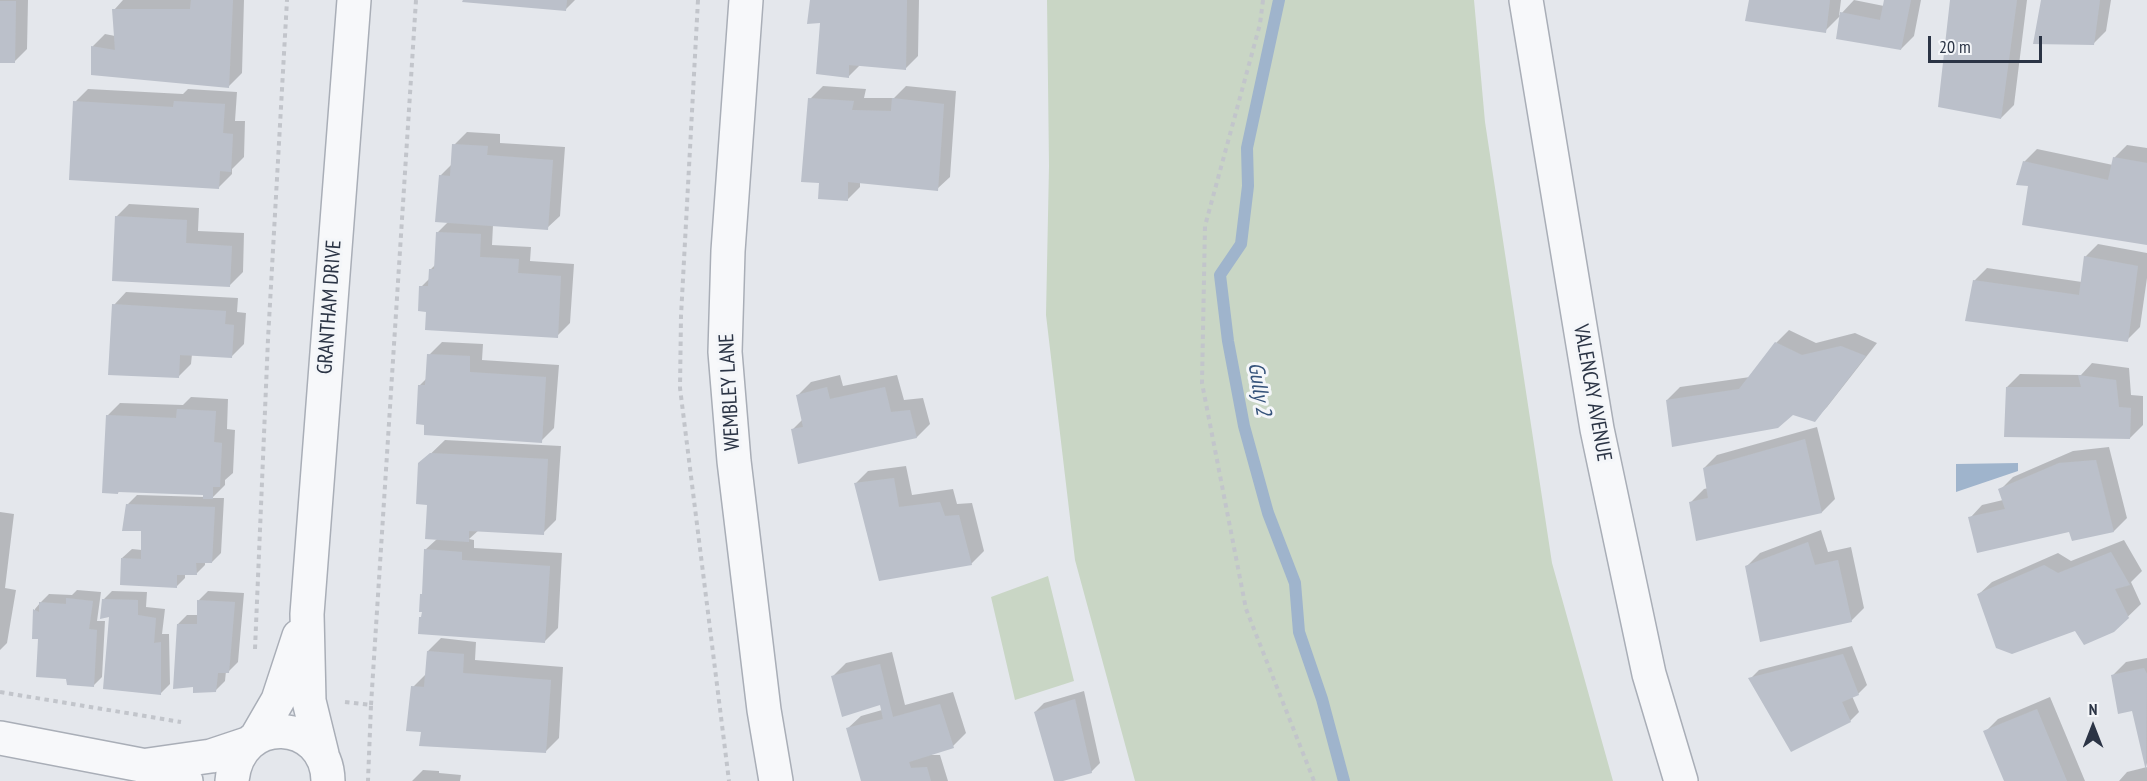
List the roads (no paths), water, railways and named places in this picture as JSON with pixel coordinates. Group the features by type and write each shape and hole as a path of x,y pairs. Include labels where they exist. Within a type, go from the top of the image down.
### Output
{"street":[{"name":"GRANTHAM DRIVE","path":"325,767 309,701 307,614 354,0"},
{"name":"WEMBLEY LANE","path":"746,0 728,251 725,352 734,461 764,710 776,781"},
{"name":"VALENCAY AVENUE","path":"1526,0 1597,429 1649,674 1681,781"},
{"name":"GRANTHAM DRIVE","path":"232,781 233,766 278,700 307,614"},
{"name":"GRANTHAM DRIVE","path":"251,741 262,734 289,732 305,738 325,767"},
{"path":"0,738 146,766 186,781"},
{"path":"146,766 211,756 251,741"}],"water":[{"path":"2018,463 2018,471 1956,492 1956,464"}],"waterway":[{"name":"Gully 2","path":"1279,0 1247,148 1248,186 1241,244 1220,275 1228,341 1244,426 1268,513 1295,583 1299,632 1322,699 1344,781"}]}
